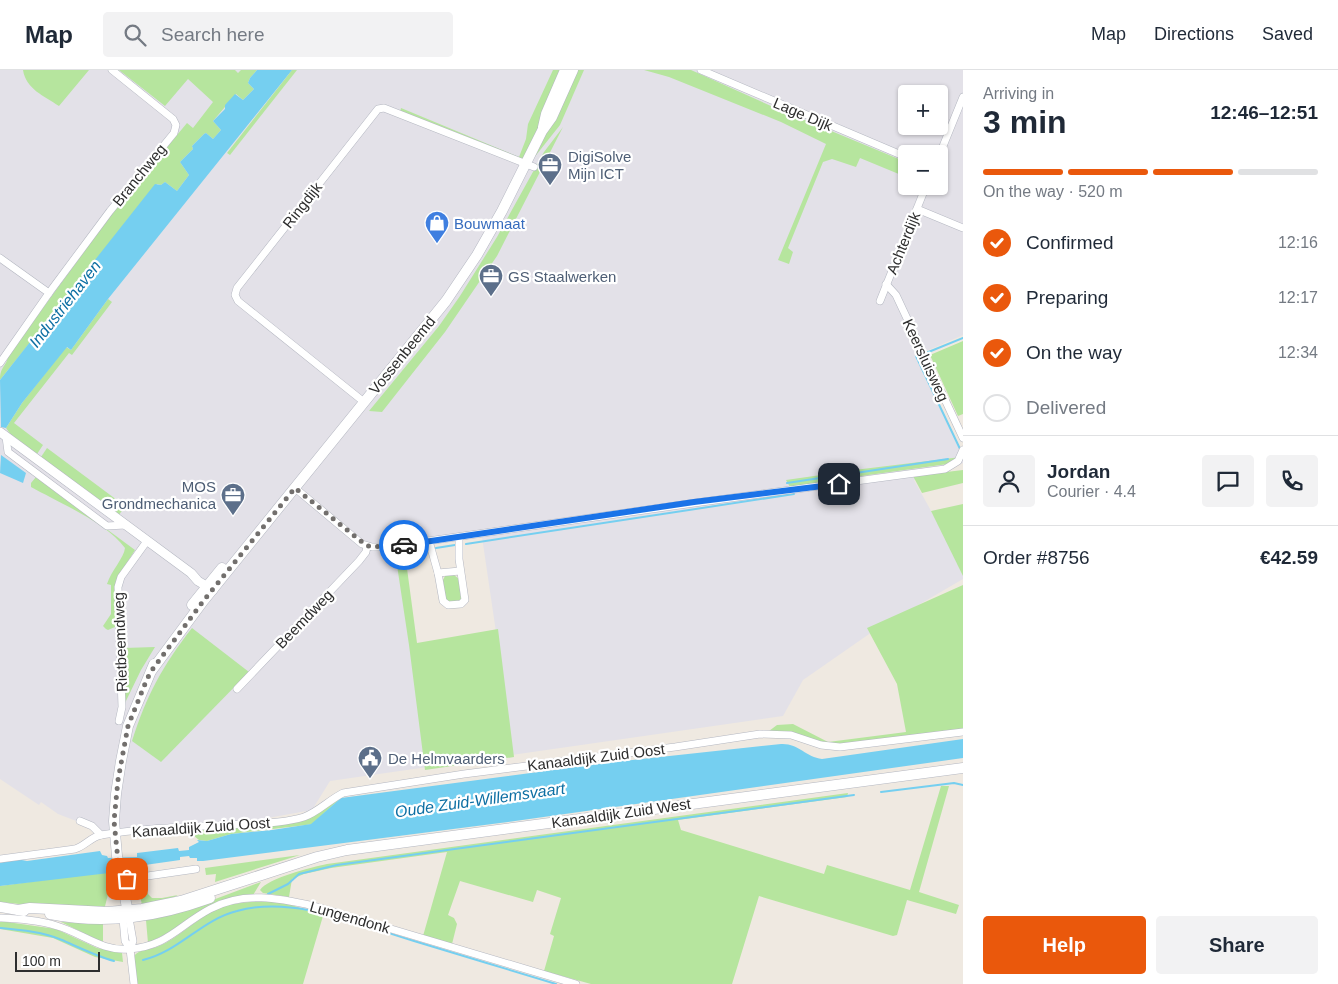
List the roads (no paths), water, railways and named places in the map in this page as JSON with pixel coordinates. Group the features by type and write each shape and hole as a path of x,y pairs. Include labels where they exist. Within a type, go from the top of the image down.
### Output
{"main road":[{"name":"Vossenbeemd","path":"125,914 120,895 121,885 115,834 116,794 124,741 133,711 157,658 172,632 210,586 259,533 446,301 477,255 530,166 546,114 564,70"},
{"name":"Vossenbeemd","path":"542,131 552,117 573,70"},
{"name":"Kanaaldijk Zuid West","path":"0,907 18,910 30,908 125,914 181,901 317,857 357,848 963,768"}],"street":[{"name":"Branchweg","path":"0,363 110,211 174,133 176,125 173,119 112,70"},
{"name":"Lage Dijk","path":"701,70 898,154"},
{"path":"943,145 963,97"},
{"name":"Ringdijk","path":"364,402 238,301 234,295 237,288 378,109 384,108 530,166"},
{"name":"Achterdijk","path":"880,301 922,195"},
{"path":"917,209 963,228"},
{"path":"0,258 49,293"},
{"name":"Keersluisweg","path":"886,284 896,295 963,438"},
{"path":"3,434 124,525 191,572 201,576 210,586"},
{"path":"3,434 8,452 107,526 124,525"},
{"path":"295,488 367,546 386,547 694,502 945,469 953,465 962,453"},
{"path":"36,472 42,464"},
{"path":"429,541 443,601 445,604 460,604 465,600 460,571 459,537"},
{"name":"Rietbeemdweg","path":"119,721 122,707 118,587 124,573 147,541"},
{"name":"Beemdweg","path":"237,689 359,561 366,552 367,546"},
{"path":"438,574 460,571"},
{"name":"Kanaaldijk Zuid Oost","path":"0,859 75,849 82,847 94,837 101,835 287,821 311,813 332,798 343,793 464,774 760,734 792,735 821,745 840,747 963,732"},
{"path":"80,821 92,826 101,835"},
{"path":"121,885 196,869"},
{"name":"Lungendonk","path":"130,949 158,943 210,909 224,903 255,897 277,898 314,906 576,984"},
{"path":"125,914 125,941 130,949 134,984"},
{"path":"0,918 57,926 108,948 130,949"}],"water":[{"name":"Industriehaven","path":"257,70 292,70 108,299 71,350 67,347 22,403 6,428 1,427 0,380 155,184 161,185 165,182 177,191 189,175 180,162 204,134 206,133 213,139 221,130 213,121 225,109 225,105 235,94 243,100 254,89 248,83"},
{"path":"1,455 26,473 23,483 0,473"},
{"name":"Oude Zuid-Willemsvaart","path":"963,739 963,758 508,822 203,861 197,861 197,858 190,858 189,856 180,857 180,860 138,866 137,863 110,869 109,873 0,886 0,863 6,861 27,861 100,851 102,855 108,858 137,857 137,853 178,848 179,851 189,850 189,847 199,842 197,840 207,841 231,834 311,824 341,798 614,762 781,744 787,744 811,756 822,759"}],"waterway":[{"path":"926,353 963,338"},
{"path":"921,354 916,356 961,451"},
{"path":"849,474 948,459"},
{"path":"787,483 833,476"},
{"path":"466,544 794,494"},
{"path":"436,548 455,545"},
{"path":"395,554 425,550"},
{"path":"881,792 954,783 963,785"},
{"path":"268,894 288,884 299,874 337,865 854,795"},
{"path":"143,960 168,950 224,915 259,907 281,907 304,909 349,920 556,984"},
{"path":"0,928 47,935 114,961"}],"place":[{"name":"DigiSolve Mijn ICT","path":"550,186"},
{"name":"Bouwmaat","path":"437,244"},
{"name":"GS Staalwerken","path":"491,297"},
{"name":"MOS Grondmechanica","path":"233,516"},
{"name":"De Helmvaarders","path":"370,779"}]}
